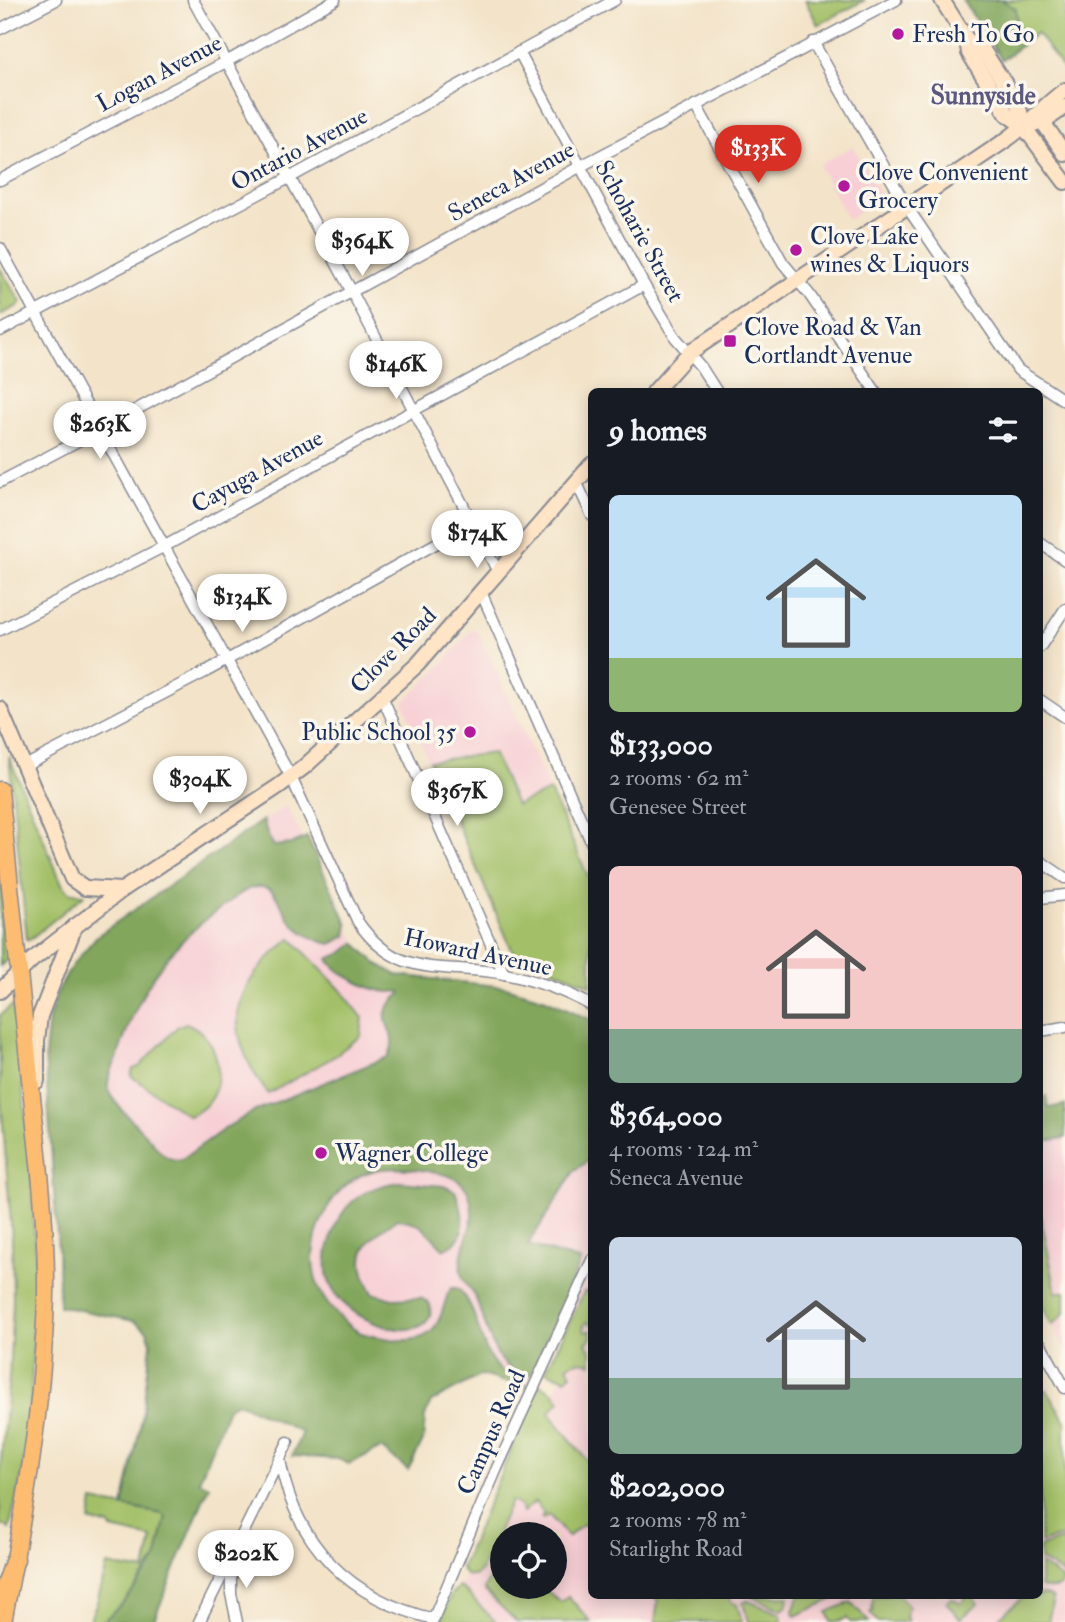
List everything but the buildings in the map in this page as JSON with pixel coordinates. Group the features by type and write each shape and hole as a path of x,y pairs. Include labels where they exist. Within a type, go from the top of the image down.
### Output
{"highway":[{"path":"0,1604 15,1559"}],"main road":[{"path":"942,0 967,40 981,47 1018,104 1024,127 1065,183"},
{"path":"658,388 689,353 1024,127 1043,106 1065,90"},
{"path":"1024,127 1042,121 1065,107"},
{"path":"1042,121 1065,154"},
{"name":"Clove Road","path":"3,988 75,925 122,890 291,777 381,694 418,664 588,468"},
{"path":"0,709 72,879 89,888 122,890"},
{"path":"0,789 38,1131 45,1225 44,1338 35,1443 3,1622"},
{"path":"38,1131 36,1052 40,1016 75,925"}],"street":[{"path":"0,29 56,0"},
{"path":"193,0 352,292 498,572"},
{"name":"Logan Avenue","path":"0,180 226,62 335,0"},
{"name":"Ontario Avenue","path":"0,331 289,178 615,0"},
{"name":"Seneca Avenue","path":"0,482 581,166 896,0"},
{"path":"813,42 907,207 1018,370 1065,401"},
{"name":"Schoharie Street","path":"519,52 644,285 675,337 714,388"},
{"path":"696,105 783,263 874,388"},
{"name":"Howard Avenue","path":"0,248 291,777 358,922 377,945 389,954 417,965 504,974 557,990 588,1004"},
{"name":"Cayuga Avenue","path":"0,630 165,546 412,409 644,285"},
{"path":"576,481 588,507"},
{"path":"23,767 227,660 473,523"},
{"path":"1043,544 1065,560"},
{"path":"481,592 588,835"},
{"path":"1043,642 1065,609"},
{"path":"381,694 504,974"},
{"path":"1043,702 1065,718"},
{"path":"1043,863 1065,878"},
{"path":"1043,898 1065,895"},
{"path":"1043,1031 1065,1027"},
{"name":"Campus Road","path":"433,1620 502,1456 588,1269"},
{"path":"1043,1348 1065,1388"},
{"path":"199,1622 288,1443"},
{"path":"280,1460 289,1498 300,1521 326,1559 342,1575 381,1602 433,1620"},
{"path":"231,1562 231,1594 237,1622"}],"shaded area":[{"path":"853,146 881,197 848,220 819,165"},
{"name":"Public School 35","path":"473,629 479,633 550,791 460,830 403,703"},
{"name":"Wagner College","path":"286,806 303,839 307,837 354,939 376,963 397,975 407,977 488,985 524,992 588,1019 588,1599 1043,1599 1043,1382 1065,1421 1065,1622 443,1622 490,1525 490,1599 567,1599 567,1522 491,1522 561,1378 546,1371 574,1322 557,1315 526,1388 470,1372 59,1306 45,1055 49,1018 57,992 73,964 97,936"},
{"path":"1065,1105 1065,1349 1043,1308 1043,1109"}],"green space":[{"path":"805,0 865,0 818,25"},
{"path":"963,0 1065,0 1065,71 1037,33 1002,60"},
{"path":"963,0 1002,0 1016,9 1018,26 1030,38 1002,60"},
{"path":"0,268 21,302 0,315"},
{"path":"493,753 516,805 550,791 588,876 588,984 543,965 515,957 430,761"},
{"path":"9,757 62,884 69,892 84,895 29,940 27,939"},
{"path":"263,820 274,846 291,844 307,837 348,925 346,936 331,944 320,941 299,929 290,920 270,890 259,887 239,894 202,923 169,955 145,991 135,1012 109,1077 108,1088 125,1114 163,1154 176,1160 182,1159 227,1127 257,1110 388,1057 392,1039 386,1011 401,992 382,991 364,985 332,965 328,959 355,943 376,963 397,975 506,987 546,999 588,1019 588,1161 575,1170 528,1245 581,1261 531,1375 518,1373 500,1358 476,1299 462,1276 461,1257 472,1215 465,1188 452,1177 394,1168 376,1170 360,1176 347,1184 327,1209 320,1223 313,1253 316,1281 330,1307 352,1328 370,1335 400,1340 422,1337 434,1328 448,1293 452,1288 457,1288 470,1305 491,1359 498,1368 527,1384 526,1388 481,1375 431,1402 425,1416 423,1441 408,1470 381,1448 349,1464 338,1459 292,1456 302,1432 235,1403 228,1408 199,1481 209,1486 153,1622 102,1622 125,1601 156,1560 166,1517 123,1506 142,1418 151,1343 147,1331 134,1321 59,1306 45,1055 49,1018 57,993 73,964 97,936"},
{"path":"0,858 10,957 0,966"},
{"path":"291,938 340,989 363,1018 361,1036 330,1059 268,1094 243,1049 238,1029 239,1010 244,992 255,974"},
{"path":"13,1005 30,1155 36,1268 31,1396 22,1475 9,1529 0,1526 0,1469 13,1300 12,1237 0,1088 0,1015"},
{"path":"186,1023 199,1030 209,1041 218,1069 217,1084 212,1097 203,1108 189,1116 131,1076 133,1069 139,1067 178,1026"},
{"path":"1046,1096 1048,1108 1065,1105 1065,1138 1043,1142 1043,1097"},
{"path":"400,1182 444,1186 455,1191 463,1224 458,1239 444,1249 420,1225 397,1219 377,1234 364,1250 363,1268 373,1293 392,1299 421,1298 430,1304 428,1319 419,1327 403,1329 365,1319 347,1307 334,1291 327,1272 327,1254 332,1236 347,1207 362,1194 380,1186"},
{"path":"1043,1227 1056,1292 1065,1292 1065,1313 1052,1325 1043,1308"},
{"path":"588,1291 588,1323 586,1322 583,1329 588,1331 588,1363 576,1362 567,1366 572,1374 565,1379 546,1371 584,1292"},
{"path":"539,1384 554,1393 560,1401 549,1413 588,1461 588,1524 583,1524 568,1537 567,1522 555,1522 549,1515 543,1519 541,1517 544,1514 535,1502 523,1512 520,1506 511,1501 502,1522 490,1522 490,1550 481,1571 474,1576 466,1575 461,1568"},
{"path":"1043,1390 1047,1390 1065,1421 1065,1536 1043,1542"},
{"path":"93,1501 166,1516 156,1560 125,1601 103,1622 89,1622 107,1565 145,1571 152,1538 90,1521"},
{"path":"1065,1539 1065,1575 1043,1562 1043,1546"},
{"path":"1043,1566 1064,1581 1059,1586 1043,1587"},
{"path":"490,1576 490,1596 484,1590"},
{"path":"459,1587 496,1622 440,1622 452,1593"},
{"path":"1043,1595 1053,1599 1048,1622 994,1622 1021,1599 1043,1599"},
{"path":"568,1596 591,1622 517,1622 493,1599 557,1599 561,1602"},
{"path":"656,1599 729,1599 737,1604 742,1622 655,1622"},
{"path":"757,1599 788,1599 782,1610"},
{"path":"798,1599 833,1599 795,1616 793,1611"},
{"path":"872,1599 902,1599 909,1607 906,1617 908,1620 878,1622 870,1612 874,1610 871,1605 874,1602"},
{"path":"954,1599 961,1603 964,1599 974,1599 978,1604 960,1619 946,1602"},
{"path":"746,1600 781,1614 782,1622 748,1622 743,1602"},
{"path":"851,1602 869,1622 850,1622 847,1618 838,1622 831,1621 827,1612"}],"place":[{"name":"Fresh To Go","path":"898,34"},
{"name":"Clove Convenient Grocery","path":"844,186"},
{"name":"Clove Lake wines & Liquors","path":"796,250"},
{"name":"Clove Road & Van Cortlandt Avenue","path":"730,341"},
{"name":"Public School 35","path":"470,732"},
{"name":"Wagner College","path":"321,1153"}],"district":[{"name":"Sunnyside","path":"983,95"}]}
